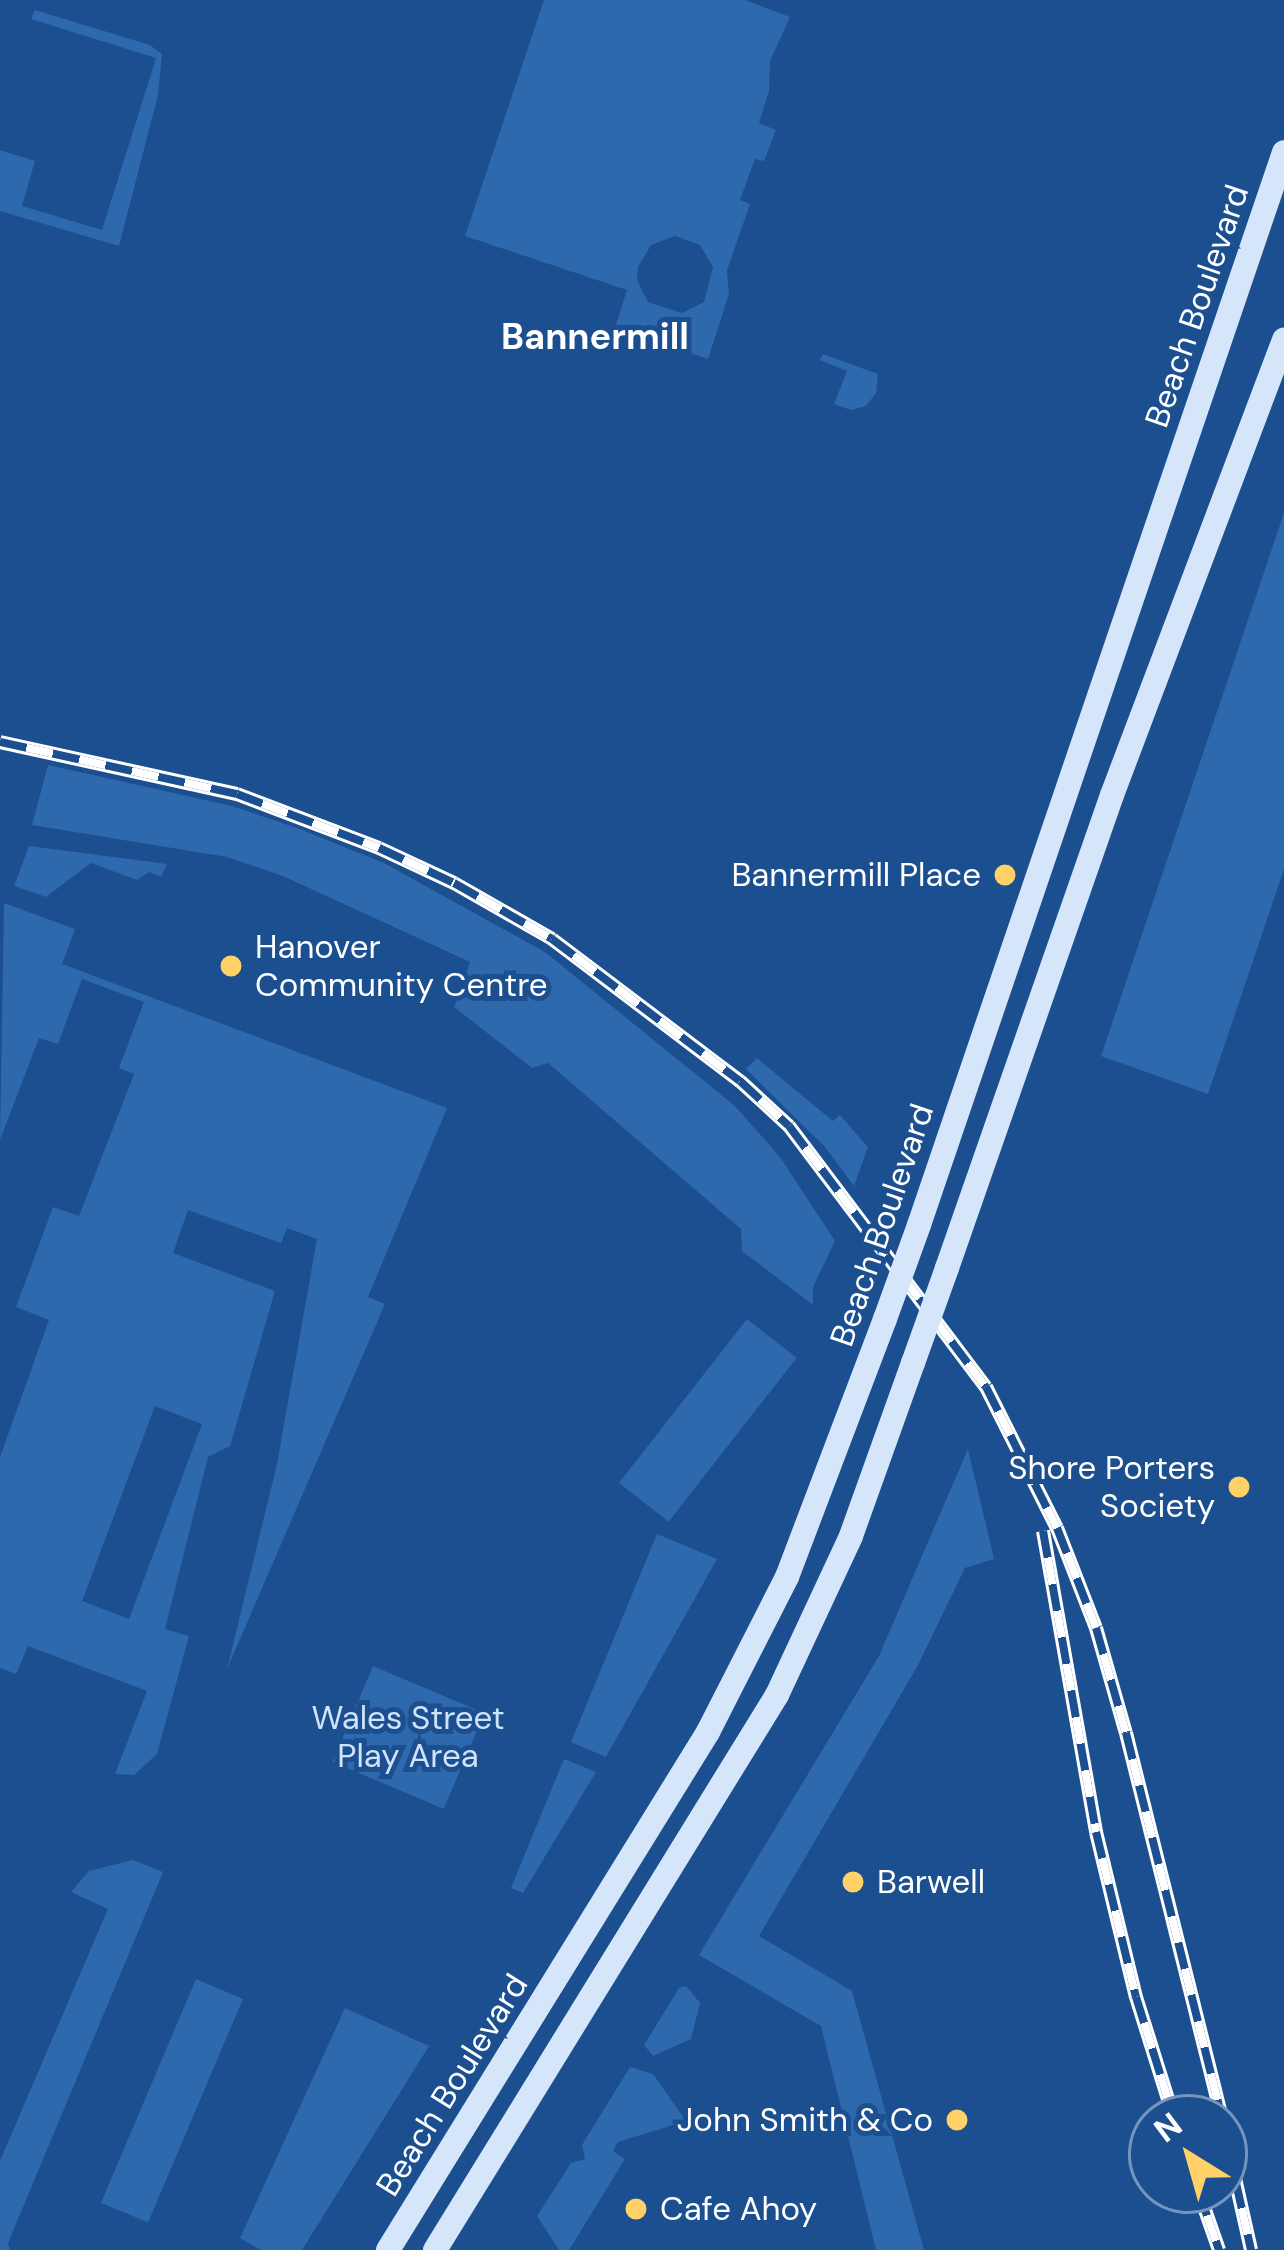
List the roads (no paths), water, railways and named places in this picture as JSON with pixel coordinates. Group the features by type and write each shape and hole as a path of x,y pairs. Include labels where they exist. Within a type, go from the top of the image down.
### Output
{"street":[{"name":"Beach Boulevard","path":"388,2250 719,1712 794,1561 919,1225 1284,152"},
{"path":"435,2250 777,1695 851,1536 1112,795 1284,339"}],"railway":[{"path":"0,742 237,794 379,848 454,883 552,939 740,1081 789,1126 986,1387 1057,1528 1096,1628 1126,1733 1216,2094"},
{"path":"1043,1531 1096,1832 1136,1997 1166,2094"},
{"path":"1206,2214 1219,2250"},
{"path":"1243,2214 1251,2250"}],"place":[{"name":"Bannermill Place","path":"1005,875"},
{"name":"Hanover Community Centre","path":"231,966"},
{"name":"Shore Porters Society","path":"1239,1487"},
{"name":"Barwell","path":"853,1882"},
{"name":"John Smith & Co","path":"957,2120"},
{"name":"Cafe Ahoy","path":"636,2209"}],"district":[{"name":"Bannermill","path":"595,337"}],"park label":[{"name":"Wales Street Play Area","path":"408,1737"}]}
